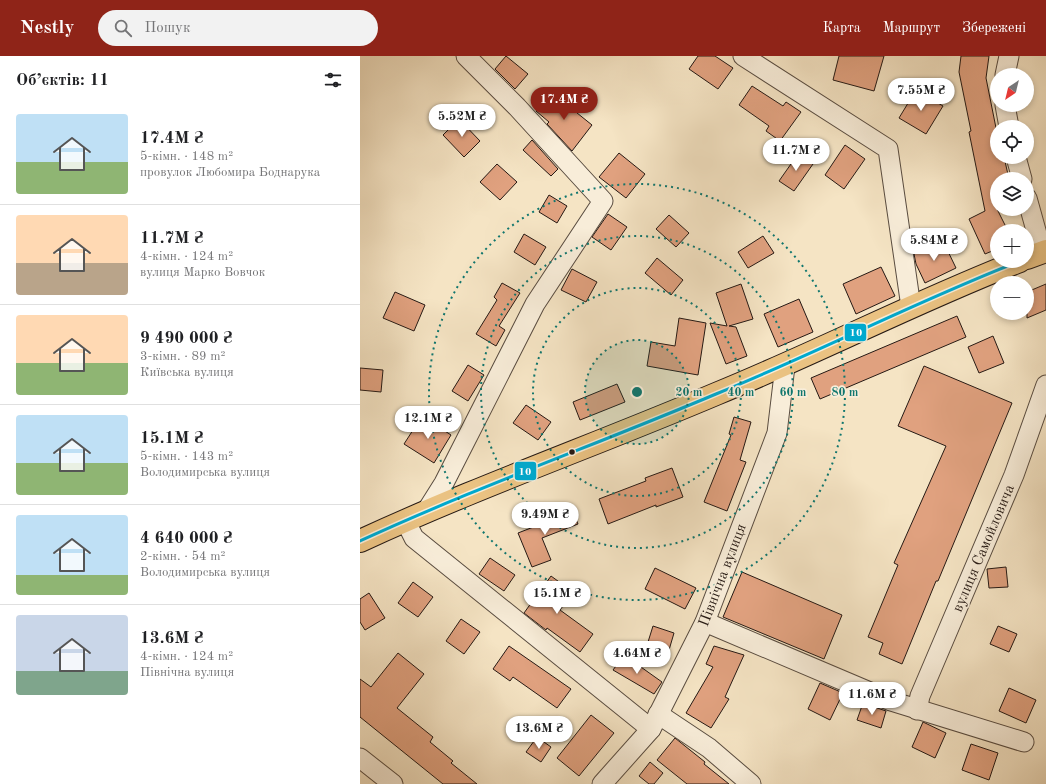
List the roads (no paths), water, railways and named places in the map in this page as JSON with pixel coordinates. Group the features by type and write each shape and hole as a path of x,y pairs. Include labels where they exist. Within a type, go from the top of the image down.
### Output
{"main road":[{"path":"360,541 427,510 785,366 911,307 1003,268"}],"street":[{"path":"427,510 444,483 535,304 603,202 517,107 466,56"},
{"path":"742,56 888,149 911,307"},
{"path":"1006,68 1009,56"},
{"path":"1031,216 1038,254"},
{"name":"Північна вулиця","path":"602,784 654,721 705,622 783,436 785,366"},
{"name":"вулиця Самойловича","path":"917,710 920,696 1014,475 1046,385"},
{"path":"405,520 414,538 654,721 709,748 751,784"},
{"path":"705,622 890,701 1024,742"},
{"path":"360,758 393,784"}]}
